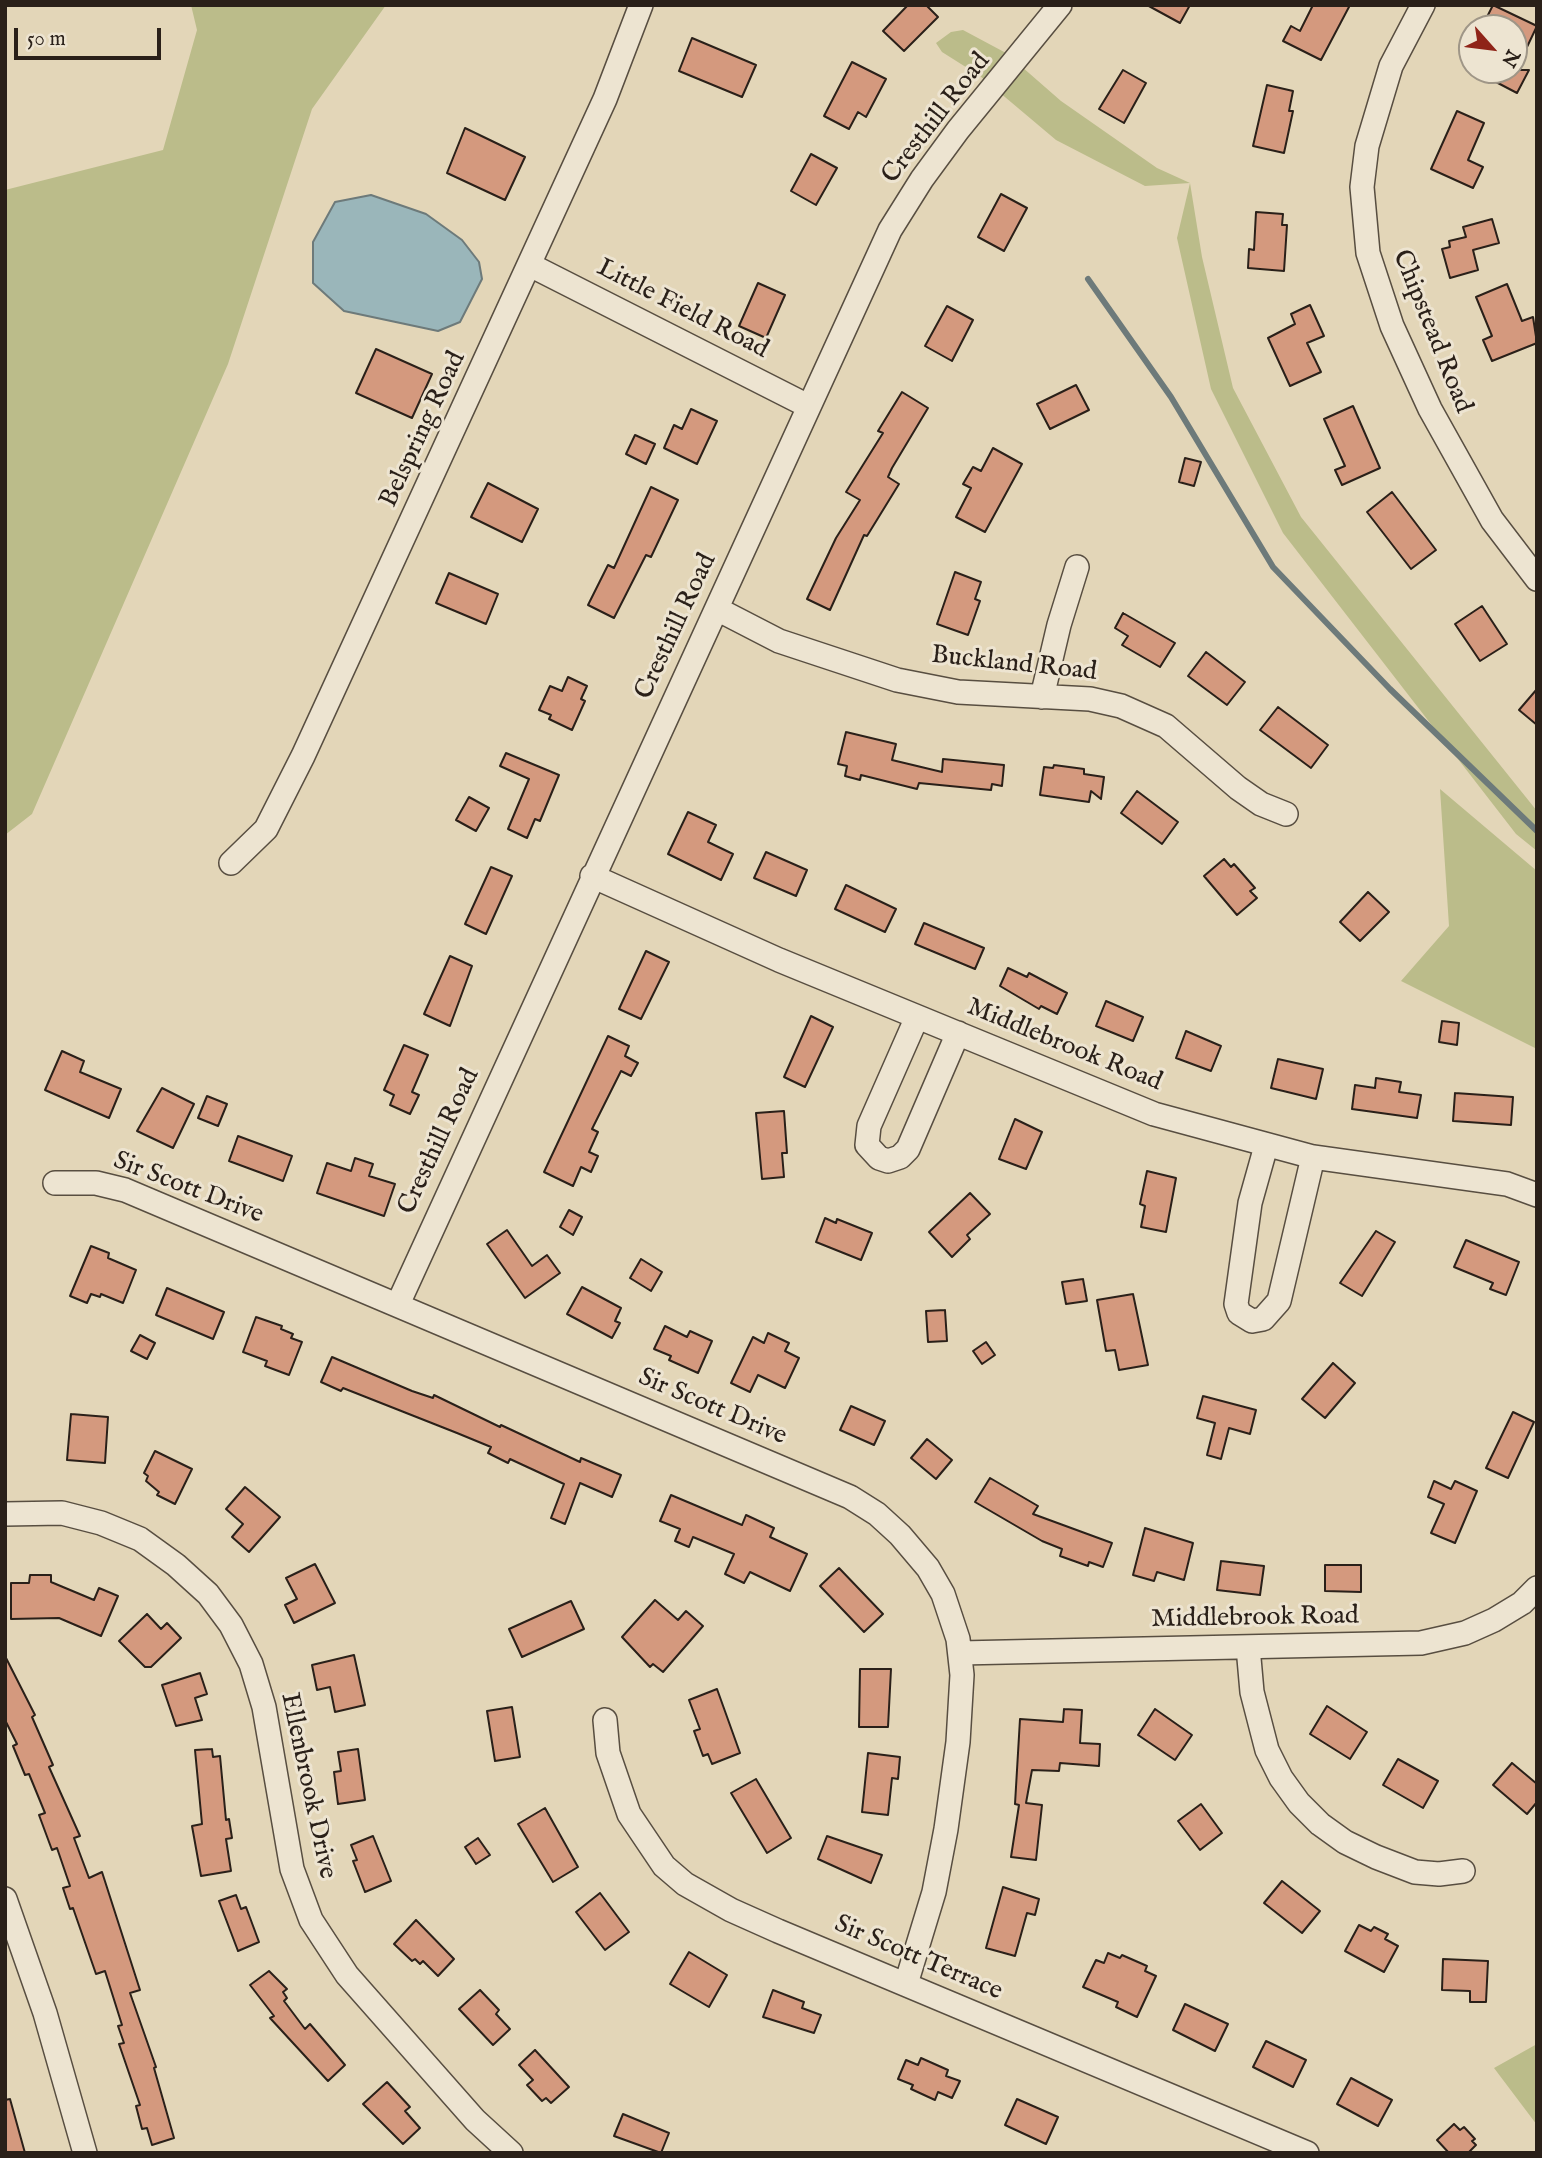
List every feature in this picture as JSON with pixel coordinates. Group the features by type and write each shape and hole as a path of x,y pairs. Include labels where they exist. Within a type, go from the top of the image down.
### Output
{"street":[{"name":"Belspring Road","path":"231,863 266,830 303,756 605,99 642,5"},
{"name":"Cresthill Road","path":"398,1304 890,230 922,179 1060,5"},
{"name":"Chipstead Road","path":"1423,5 1391,66 1367,146 1362,187 1368,253 1392,326 1441,431 1492,520 1537,579"},
{"name":"Little Field Road","path":"530,265 808,406"},
{"path":"1042,697 1059,625 1077,568"},
{"name":"Buckland Road","path":"717,609 779,641 897,680 958,692 1090,699 1121,706 1150,717 1200,754 1238,788 1261,804 1286,814"},
{"name":"Middlebrook Road","path":"592,876 681,918 1154,1114 1313,1157 1507,1184 1537,1195"},
{"path":"917,1017 867,1135 867,1145 879,1158 888,1161 900,1157 908,1149 958,1033"},
{"path":"1266,1146 1250,1203 1236,1304 1239,1313 1252,1321 1263,1319 1279,1301 1313,1157"},
{"name":"Sir Scott Drive","path":"55,1183 96,1183 125,1189 859,1503 901,1535 928,1568 952,1616 960,1653 958,1742 946,1829 934,1892 906,1984"},
{"name":"Ellenbrook Drive","path":"5,1514 62,1513 101,1523 140,1539 176,1565 208,1594 231,1625 251,1664 264,1707 292,1869 311,1920 346,1975 506,2151"},
{"name":"Middlebrook Road","path":"960,1653 1434,1641 1494,1620 1522,1603 1537,1588"},
{"path":"1248,1647 1252,1692 1267,1750 1281,1778 1299,1803 1345,1842 1376,1857 1415,1872 1439,1874 1463,1871"},
{"name":"Sir Scott Terrace","path":"605,1720 608,1752 616,1784 635,1824 664,1866 685,1884 731,1910 1307,2153"},
{"path":"5,1899 45,2013 86,2153"}],"green space":[{"path":"191,5 386,5 312,109 228,364 32,814 5,835 5,190 163,150 197,30"},
{"path":"963,30 1006,53 1061,101 1157,168 1190,183 1145,186 1056,140 980,76 942,52 936,43 951,32"},
{"path":"1190,183 1202,257 1233,388 1301,517 1537,811 1537,851 1516,834 1283,533 1211,389 1177,238"},
{"path":"1440,789 1537,871 1537,1049 1401,981 1449,926"},
{"path":"1537,2044 1537,2125 1494,2068"}],"water":[{"path":"371,195 426,214 462,240 479,262 482,279 460,322 438,331 344,311 313,283 313,242 335,202"}],"building":[{"path":"908,5 926,5 938,17 904,51 883,31"},
{"path":"1147,5 1190,5 1180,23"},
{"path":"1313,5 1350,5 1321,60 1283,41 1291,26 1300,31"},
{"path":"1493,5 1512,14 1488,14"},
{"path":"1528,22 1537,26 1528,45"},
{"path":"692,38 756,65 742,97 679,71"},
{"path":"852,62 886,79 866,117 858,112 849,129 824,116"},
{"path":"1123,70 1146,83 1124,123 1099,109"},
{"path":"1500,84 1522,84 1517,93"},
{"path":"1267,85 1293,91 1289,111 1293,111 1284,153 1253,146"},
{"path":"1457,111 1484,123 1468,160 1483,167 1473,188 1431,169"},
{"path":"465,128 525,157 505,200 447,173"},
{"path":"811,154 837,168 816,205 791,191"},
{"path":"1001,194 1027,208 1004,251 978,237"},
{"path":"1256,212 1283,214 1282,225 1287,225 1284,271 1248,268 1249,249 1254,250"},
{"path":"1492,219 1499,243 1473,250 1478,270 1450,278 1442,249 1450,247 1449,241 1466,237 1463,227"},
{"path":"758,283 785,295 766,338 739,326"},
{"path":"1507,284 1522,321 1533,317 1537,343 1492,361 1483,340 1492,336 1476,297"},
{"path":"1310,305 1324,336 1307,343 1321,372 1290,386 1268,338 1295,324 1291,314"},
{"path":"947,306 973,320 952,361 925,346"},
{"path":"376,349 432,374 412,418 356,393"},
{"path":"1076,385 1089,410 1050,429 1037,404"},
{"path":"902,392 928,408 888,477 899,484 867,536 864,535 830,610 807,599 836,538 860,500 846,492 883,433 878,431"},
{"path":"1353,406 1380,468 1342,485 1335,470 1345,466 1324,419"},
{"path":"691,409 717,421 697,464 664,448 674,425 682,429"},
{"path":"635,435 655,444 646,464 626,454"},
{"path":"993,448 1022,464 985,532 956,517 971,488 963,484 973,467 981,471"},
{"path":"1185,458 1201,462 1194,486 1179,482"},
{"path":"488,483 538,509 522,542 471,517"},
{"path":"651,487 678,500 651,557 646,555 614,618 588,605 608,565 614,568"},
{"path":"1392,492 1436,550 1411,569 1367,512"},
{"path":"955,572 981,582 975,599 980,601 968,635 937,624"},
{"path":"449,573 498,594 486,624 436,603"},
{"path":"1482,606 1507,644 1480,661 1455,624"},
{"path":"1123,613 1175,643 1160,667 1122,645 1128,636 1115,628"},
{"path":"1206,652 1245,682 1227,705 1188,676"},
{"path":"568,677 587,686 581,699 585,701 572,730 549,719 551,715 539,710 550,686 562,691"},
{"path":"1537,689 1537,725 1519,710"},
{"path":"1278,707 1328,745 1311,768 1260,730"},
{"path":"846,732 896,744 892,760 942,772 943,759 1004,765 1002,786 992,784 991,790 919,783 917,789 861,775 860,780 845,776 847,766 838,764"},
{"path":"506,753 559,775 540,821 535,819 527,838 508,829 529,779 500,766"},
{"path":"1054,765 1084,769 1084,774 1104,777 1101,799 1091,791 1089,802 1040,795 1044,767 1053,768"},
{"path":"1137,791 1178,822 1162,844 1121,813"},
{"path":"469,797 489,808 476,831 456,820"},
{"path":"688,812 716,825 708,842 733,854 721,880 668,854"},
{"path":"766,852 807,870 796,896 754,878"},
{"path":"1224,859 1231,867 1234,864 1255,888 1250,891 1257,898 1237,915 1204,876"},
{"path":"491,867 512,876 486,934 465,924"},
{"path":"846,885 896,909 885,932 835,909"},
{"path":"1368,892 1389,912 1360,941 1340,922"},
{"path":"924,923 984,948 975,969 915,944"},
{"path":"646,951 669,962 641,1019 619,1009"},
{"path":"450,956 472,966 450,1026 424,1014"},
{"path":"1008,968 1027,977 1029,973 1067,993 1057,1014 1041,1006 1039,1009 1000,986"},
{"path":"1106,1001 1143,1017 1133,1041 1096,1026"},
{"path":"811,1016 833,1027 805,1087 784,1077"},
{"path":"1442,1021 1459,1023 1457,1045 1439,1042"},
{"path":"1186,1031 1221,1046 1211,1071 1176,1058"},
{"path":"608,1036 629,1046 625,1056 638,1063 631,1076 621,1071 592,1129 598,1132 589,1152 598,1156 591,1172 581,1167 573,1186 544,1172"},
{"path":"404,1045 428,1055 412,1092 419,1095 410,1114 390,1105 394,1095 384,1090"},
{"path":"62,1051 84,1061 80,1072 121,1089 109,1118 45,1090"},
{"path":"1278,1059 1323,1069 1316,1099 1271,1088"},
{"path":"1376,1078 1401,1082 1399,1092 1421,1095 1417,1118 1352,1109 1355,1085 1375,1088"},
{"path":"162,1088 194,1104 173,1148 137,1131"},
{"path":"1455,1093 1513,1097 1511,1125 1453,1121"},
{"path":"207,1096 227,1104 218,1126 198,1118"},
{"path":"784,1111 787,1153 782,1153 784,1177 762,1179 756,1113"},
{"path":"1015,1119 1042,1132 1026,1169 999,1159"},
{"path":"238,1136 292,1156 283,1181 229,1161"},
{"path":"355,1158 373,1164 369,1176 395,1184 384,1216 317,1193 327,1163 351,1171"},
{"path":"1147,1171 1176,1178 1166,1232 1141,1227 1145,1206 1140,1204"},
{"path":"970,1193 990,1214 967,1235 970,1239 952,1257 929,1232"},
{"path":"569,1210 582,1217 573,1235 560,1227"},
{"path":"825,1218 836,1223 837,1219 872,1233 861,1260 816,1242"},
{"path":"507,1230 532,1266 547,1255 560,1273 525,1298 487,1244"},
{"path":"1376,1231 1395,1242 1362,1296 1340,1283"},
{"path":"1466,1240 1519,1262 1506,1295 1490,1289 1493,1283 1454,1267"},
{"path":"91,1246 109,1253 108,1258 136,1270 123,1303 101,1294 100,1297 91,1294 87,1303 70,1296"},
{"path":"641,1259 662,1272 651,1291 630,1278"},
{"path":"1083,1279 1087,1301 1066,1304 1062,1282"},
{"path":"582,1287 621,1308 615,1321 620,1323 612,1338 567,1314"},
{"path":"167,1288 224,1312 213,1339 156,1315"},
{"path":"1133,1294 1148,1365 1119,1370 1115,1350 1106,1351 1097,1300"},
{"path":"945,1310 947,1341 928,1342 926,1311"},
{"path":"256,1317 282,1326 281,1329 293,1334 291,1338 302,1342 289,1375 265,1366 267,1361 243,1352"},
{"path":"665,1326 687,1337 690,1331 712,1341 698,1373 669,1360 671,1356 654,1349"},
{"path":"768,1333 789,1343 785,1351 799,1358 785,1388 758,1375 750,1392 731,1383 753,1337 764,1343"},
{"path":"140,1335 155,1343 147,1359 131,1351"},
{"path":"986,1342 995,1355 982,1364 973,1351"},
{"path":"332,1357 412,1391 433,1398 434,1395 580,1462 581,1458 621,1475 612,1497 580,1483 565,1524 551,1518 564,1484 510,1459 508,1463 488,1453 491,1447 343,1388 341,1391 321,1382"},
{"path":"1333,1363 1355,1383 1325,1418 1302,1399"},
{"path":"1203,1396 1256,1410 1250,1434 1229,1428 1221,1459 1207,1455 1215,1423 1197,1418"},
{"path":"851,1406 885,1421 874,1445 840,1430"},
{"path":"1513,1412 1534,1422 1508,1478 1486,1468"},
{"path":"71,1414 108,1417 105,1463 67,1460"},
{"path":"927,1439 952,1460 936,1479 911,1458"},
{"path":"155,1451 192,1469 175,1504 157,1495 159,1492 146,1481 148,1476 144,1473"},
{"path":"990,1478 1038,1506 1033,1514 1112,1543 1103,1567 1089,1562 1088,1566 1060,1556 1062,1549 1042,1541 975,1502"},
{"path":"1434,1481 1451,1489 1455,1481 1477,1491 1455,1543 1431,1533 1444,1504 1428,1497"},
{"path":"245,1487 280,1517 249,1552 232,1537 243,1524 226,1509"},
{"path":"671,1495 742,1525 746,1515 774,1528 770,1537 807,1554 790,1591 750,1572 744,1583 725,1574 734,1554 693,1537 689,1547 675,1541 680,1529 660,1521"},
{"path":"1145,1528 1193,1543 1184,1580 1157,1572 1154,1581 1133,1575"},
{"path":"1221,1561 1264,1566 1260,1595 1217,1590"},
{"path":"315,1564 335,1603 294,1623 285,1605 297,1599 286,1578"},
{"path":"1325,1565 1361,1565 1361,1592 1325,1591"},
{"path":"839,1568 883,1614 864,1632 820,1586"},
{"path":"30,1575 51,1575 51,1582 94,1600 99,1588 118,1596 101,1636 59,1618 11,1619 11,1583 29,1583"},
{"path":"655,1600 678,1620 686,1611 703,1626 663,1672 653,1664 650,1667 622,1637"},
{"path":"571,1601 584,1629 522,1657 509,1629"},
{"path":"147,1614 161,1629 167,1623 181,1638 151,1667 145,1667 119,1641"},
{"path":"354,1655 365,1705 335,1712 330,1687 317,1690 312,1665"},
{"path":"5,1656 35,1715 32,1717 53,1765 49,1767 80,1836 74,1838 89,1878 102,1872 140,1990 130,1993 156,2067 154,2068 174,2138 152,2145 147,2128 142,2129 136,2106 140,2105 119,2044 124,2043 118,2026 122,2025 105,1971 96,1974 73,1908 70,1909 63,1888 70,1886 57,1848 52,1850 39,1815 45,1813 29,1774 25,1775 13,1746 17,1744 5,1720"},
{"path":"860,1669 891,1669 888,1727 859,1727"},
{"path":"200,1673 207,1694 195,1698 202,1720 176,1726 162,1685"},
{"path":"717,1689 740,1753 712,1764 708,1754 703,1756 694,1731 700,1729 689,1700"},
{"path":"1327,1706 1367,1732 1350,1759 1310,1734"},
{"path":"512,1707 520,1757 495,1761 487,1711"},
{"path":"1064,1709 1082,1710 1080,1743 1100,1744 1099,1766 1060,1763 1059,1771 1032,1770 1026,1803 1042,1805 1036,1860 1011,1857 1019,1805 1015,1804 1020,1719 1063,1722"},
{"path":"1155,1709 1192,1735 1175,1760 1138,1735"},
{"path":"212,1749 213,1757 220,1756 226,1820 229,1819 232,1838 226,1839 231,1871 201,1876 192,1826 202,1824 195,1750"},
{"path":"358,1749 365,1800 338,1804 334,1772 341,1771 338,1752"},
{"path":"868,1753 900,1757 898,1779 892,1778 888,1815 862,1812"},
{"path":"1398,1759 1438,1781 1423,1808 1383,1785"},
{"path":"1512,1763 1537,1784 1537,1802 1527,1814 1493,1785"},
{"path":"756,1779 791,1838 767,1853 731,1793"},
{"path":"1201,1804 1222,1833 1200,1850 1178,1821"},
{"path":"545,1808 578,1867 553,1882 518,1824"},
{"path":"373,1836 391,1881 365,1892 353,1861 357,1860 351,1845"},
{"path":"827,1836 882,1855 871,1883 818,1859"},
{"path":"478,1838 490,1855 476,1864 465,1847"},
{"path":"1282,1881 1320,1911 1302,1933 1264,1903"},
{"path":"1003,1887 1039,1899 1035,1915 1027,1913 1015,1956 986,1948"},
{"path":"600,1893 629,1932 605,1950 576,1912"},
{"path":"236,1895 241,1909 246,1907 259,1942 238,1951 219,1901"},
{"path":"416,1920 454,1959 438,1976 423,1961 420,1964 415,1959 412,1961 394,1944"},
{"path":"1359,1925 1371,1931 1374,1927 1388,1934 1385,1939 1398,1946 1384,1972 1345,1951"},
{"path":"689,1952 727,1975 709,2007 670,1984"},
{"path":"1108,1953 1120,1958 1122,1955 1147,1966 1145,1971 1156,1976 1137,2017 1116,2007 1118,2002 1083,1987 1096,1960 1104,1963"},
{"path":"1443,1959 1488,1961 1486,2002 1470,2002 1470,1991 1442,1990"},
{"path":"269,1971 287,1989 283,1992 287,1998 284,2001 305,2029 310,2024 345,2065 328,2081 270,2018 274,2016 250,1985"},
{"path":"480,1990 499,2010 496,2014 510,2029 493,2045 459,2009"},
{"path":"773,1990 804,2002 802,2008 821,2015 814,2033 763,2017"},
{"path":"1185,2004 1228,2024 1215,2051 1173,2030"},
{"path":"1266,2041 1306,2060 1293,2087 1253,2067"},
{"path":"535,2050 569,2087 551,2103 546,2098 542,2101 527,2085 533,2080 519,2065"},
{"path":"921,2058 948,2070 946,2076 960,2081 952,2098 938,2092 935,2100 911,2089 913,2085 898,2079 906,2060 918,2065"},
{"path":"1351,2078 1392,2100 1378,2126 1337,2104"},
{"path":"387,2082 410,2107 405,2111 420,2128 403,2144 363,2104"},
{"path":"10,2099 25,2153 5,2153 5,2100"},
{"path":"1017,2099 1058,2117 1046,2144 1005,2125"},
{"path":"623,2114 669,2133 661,2153 614,2136"},
{"path":"1454,2124 1460,2130 1464,2127 1475,2139 1472,2141 1476,2145 1468,2153 1449,2153 1437,2140"}],"waterway":[{"path":"1088,279 1171,397 1273,567 1390,689 1537,831"}]}
